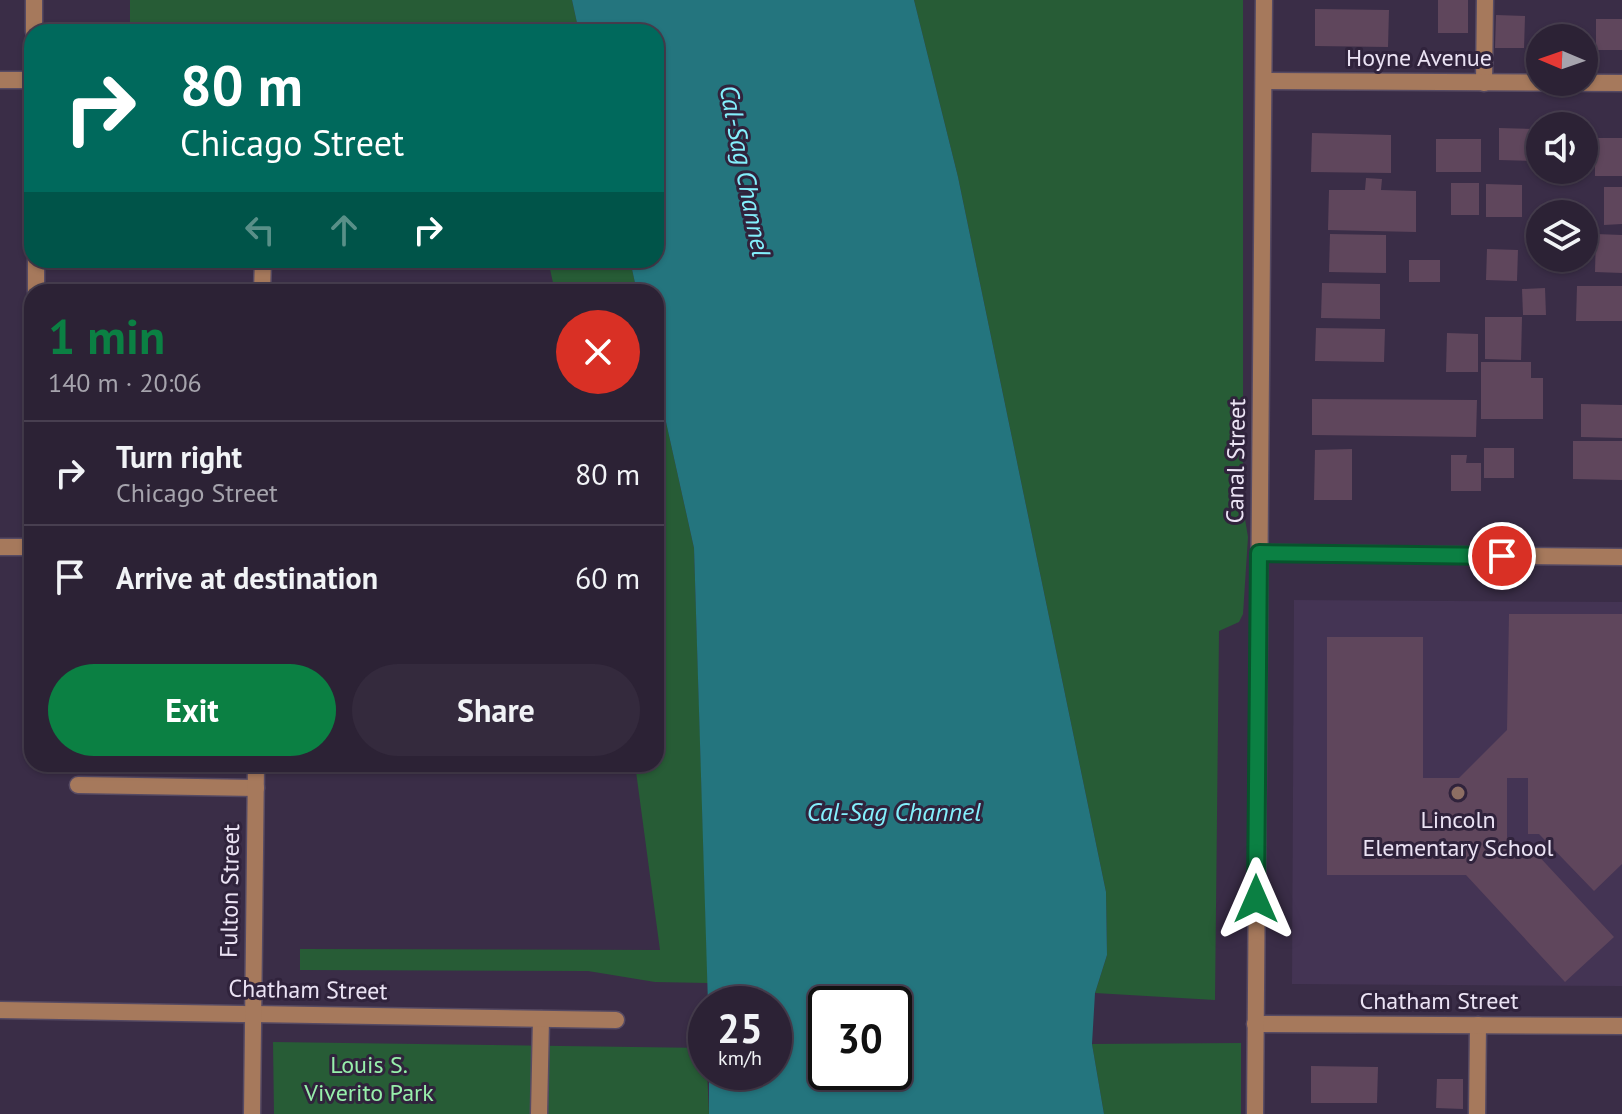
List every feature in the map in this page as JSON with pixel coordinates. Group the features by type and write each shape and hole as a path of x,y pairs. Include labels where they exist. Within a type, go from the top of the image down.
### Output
{"street":[{"path":"34,0 34,24"},
{"name":"Canal Street","path":"1255,1114 1264,0"},
{"path":"1484,83 1485,0"},
{"path":"0,80 24,80"},
{"name":"Hoyne Avenue","path":"1264,81 1622,83"},
{"path":"0,547 24,547"},
{"path":"1259,553 1622,557"},
{"name":"Fulton Street","path":"252,1114 256,772"},
{"path":"78,785 256,788"},
{"name":"Chatham Street","path":"0,1010 616,1020"},
{"path":"539,1114 541,1019"},
{"name":"Chatham Street","path":"1255,1024 1622,1026"},
{"path":"1477,1114 1478,1025"}],"shaded area":[{"name":"Lincoln Elementary School","path":"1294,600 1622,602 1622,986 1292,984"}],"green space":[{"path":"130,0 572,0 577,24 130,24"},
{"path":"914,0 1243,0 1243,507 1248,537 1243,614 1239,622 1219,631 1215,1000 1095,993 1107,955 1106,892 958,177"},
{"path":"550,268 632,268 635,284 553,284"},
{"path":"664,413 694,548 708,983 655,982 588,971 300,970 300,949 660,950 636,772 664,772"},
{"name":"Louis S. Viverito Park","path":"273,1042 688,1048 688,1090 708,1090 709,1114 274,1114"},
{"path":"1241,1043 1241,1114 1104,1114 1092,1044"}],"water":[{"name":"Cal-Sag Channel","path":"572,0 914,0 958,177 1106,892 1107,955 1095,993 1092,1044 1104,1114 709,1114 709,1090 792,1090 792,986 707,986 694,548 664,413 664,284 635,284 632,268 664,268 664,24 577,24"}],"building":[{"path":"1438,0 1468,0 1468,33 1438,33"},
{"path":"1315,9 1389,10 1388,47 1315,46"},
{"path":"1496,15 1525,16 1524,48 1495,48"},
{"path":"1596,19 1622,19 1622,50 1598,50"},
{"path":"1499,128 1526,129 1526,161 1499,160"},
{"path":"1312,133 1391,135 1391,173 1311,172"},
{"path":"1598,138 1622,138 1622,176 1598,176"},
{"path":"1436,139 1481,139 1481,172 1436,172"},
{"path":"1366,178 1382,179 1381,190 1416,191 1416,232 1328,230 1329,190 1365,190"},
{"path":"1451,183 1479,183 1479,215 1451,215"},
{"path":"1486,184 1522,185 1522,217 1486,217"},
{"path":"1604,187 1622,187 1622,224 1604,225"},
{"path":"1330,234 1386,235 1386,273 1329,272"},
{"path":"1598,234 1622,235 1622,273 1595,272 1598,272"},
{"path":"1487,249 1518,250 1517,281 1486,280"},
{"path":"1409,260 1440,260 1440,282 1409,282"},
{"path":"1322,283 1380,284 1380,319 1321,318"},
{"path":"1577,286 1622,286 1622,321 1576,321"},
{"path":"1545,288 1546,315 1523,315 1522,289"},
{"path":"1485,317 1522,317 1521,360 1485,359"},
{"path":"1316,328 1385,329 1384,362 1315,361"},
{"path":"1447,333 1478,334 1478,372 1446,372"},
{"path":"1481,362 1531,362 1531,378 1543,378 1543,419 1481,419"},
{"path":"1312,399 1477,400 1476,437 1312,435"},
{"path":"1581,404 1622,405 1622,438 1581,437"},
{"path":"1573,441 1622,441 1622,480 1573,479"},
{"path":"1484,448 1514,448 1514,478 1484,478"},
{"path":"1352,449 1352,500 1314,500 1315,450"},
{"path":"1451,455 1467,455 1466,463 1481,463 1481,491 1451,491"},
{"path":"1509,614 1622,614 1622,864 1594,891 1539,834 1528,834 1528,778 1507,778 1507,837 1526,857 1534,851 1614,937 1565,982 1466,875 1327,875 1327,637 1423,637 1423,778 1459,778 1507,730"},
{"path":"1311,1066 1378,1067 1377,1103 1311,1103"},
{"path":"1437,1079 1463,1079 1463,1109 1436,1108"}],"place":[{"name":"Lincoln Elementary School","path":"1458,793"}],"route":[{"path":"1256,899 1259,553 1502,556"}]}
